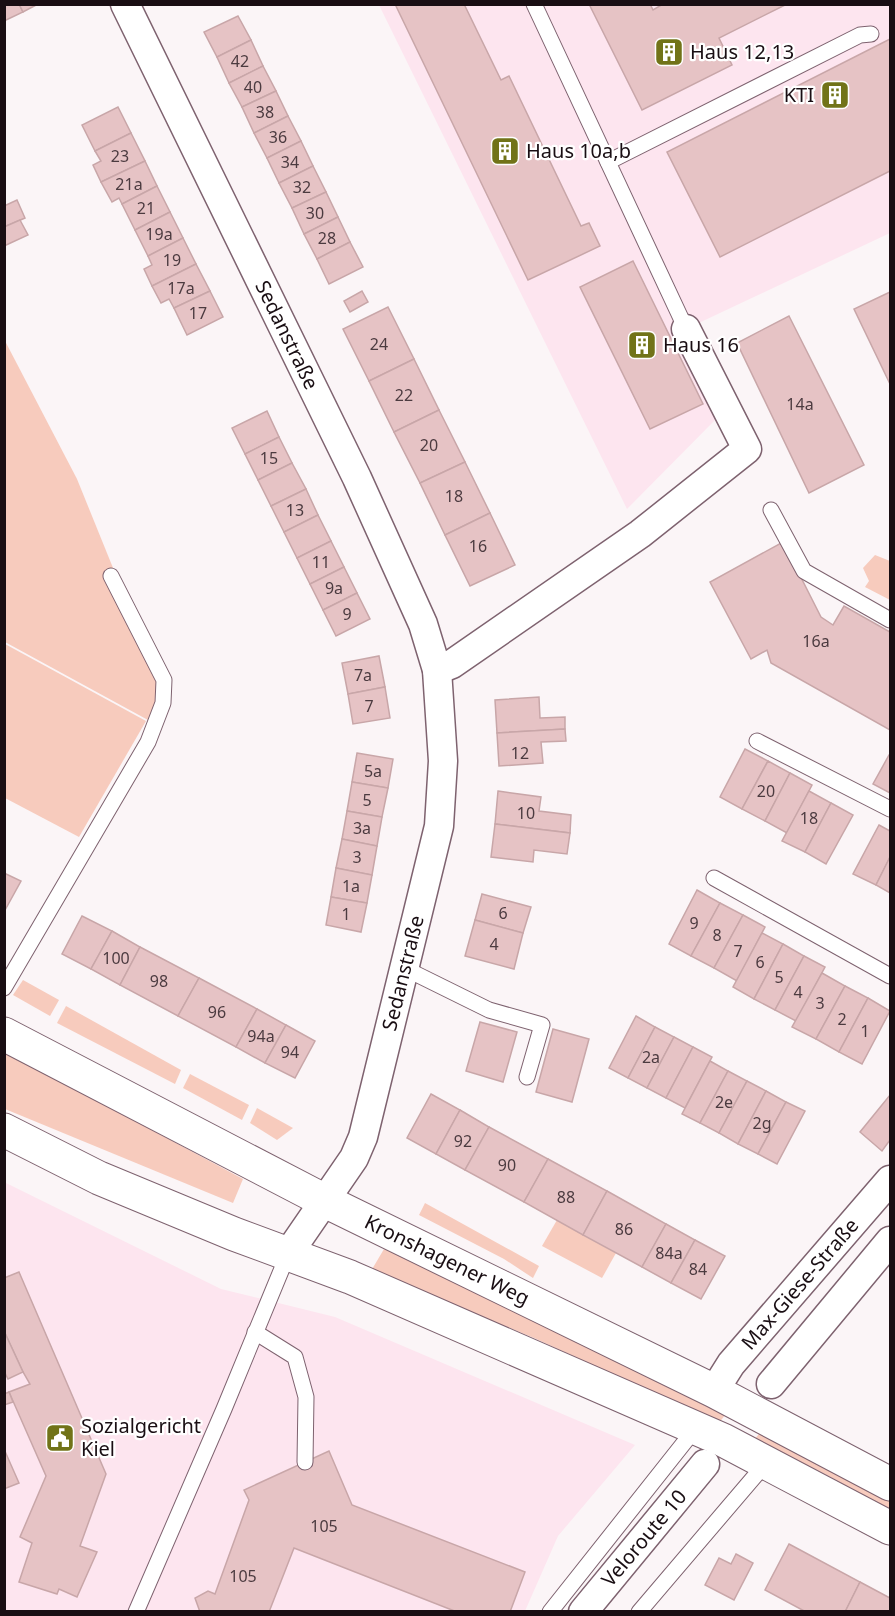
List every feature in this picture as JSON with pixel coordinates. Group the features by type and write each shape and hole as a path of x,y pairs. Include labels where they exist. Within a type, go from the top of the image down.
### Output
{"main road":[{"name":"Kronshagener Weg","path":"4,1034 325,1201 714,1391 891,1485"},
{"path":"4,1130 99,1178 234,1234 350,1277 723,1440 891,1528"}],"street":[{"name":"Sedanstraße","path":"125,4 357,478 423,624 437,670 443,761 439,826 363,1137 354,1158 288,1254"},
{"path":"437,670 452,664 640,534 747,449 686,329"},
{"name":"Max-Giese-Straße","path":"714,1391 730,1364 891,1180"},
{"path":"771,1384 891,1241"},
{"name":"Veloroute 10","path":"583,1611 705,1464"}],"lane":[{"path":"534,4 686,329"},
{"path":"608,162 860,35 871,34"},
{"path":"771,510 804,571 891,620"},
{"path":"4,988 148,742 163,703 164,680 111,576"},
{"path":"757,741 891,809"},
{"path":"714,878 891,976"},
{"path":"404,968 489,1010 542,1025 527,1077"},
{"path":"136,1611 288,1254"},
{"path":"255,1332 295,1357 306,1397 305,1461"},
{"path":"550,1611 695,1429"},
{"path":"639,1611 766,1462"}],"shaded area":[{"path":"379,5 890,5 890,233 686,329 719,416 627,509"},
{"path":"4,339 77,479 158,679 157,703 148,720 5,642"},
{"path":"875,555 890,561 890,600 865,587 869,581 863,568"},
{"path":"5,644 146,721 79,837 5,798"},
{"path":"23,980 59,1000 50,1016 13,995"},
{"path":"66,1006 181,1070 175,1084 57,1023"},
{"path":"5,1051 243,1179 233,1203 5,1109"},
{"path":"190,1074 249,1105 242,1120 183,1088"},
{"path":"257,1108 293,1128 277,1140 250,1123"},
{"path":"4,1182 221,1289 335,1317 635,1445 558,1536 525,1611 5,1611"},
{"path":"425,1203 539,1266 533,1278 504,1259 419,1215"},
{"path":"557,1220 616,1253 602,1278 542,1246"},
{"path":"384,1249 728,1411 719,1423 534,1338 371,1271"},
{"path":"763,1429 890,1498 890,1510 825,1474 754,1440"}],"building":[{"path":"4,4 19,4 23,12 4,21"},
{"path":"19,4 38,4 23,12"},
{"name":"Haus 10a,b","path":"395,4 464,4 501,80 509,76 581,226 589,223 600,246 528,280"},
{"name":"Haus 12,13","path":"589,4 650,4 653,10 663,4 787,4 719,38 732,65 642,110"},
{"path":"238,16 251,40 217,57 204,32"},
{"name":"KTI","path":"890,39 890,171 720,257 667,152"},
{"path":"251,40 263,66 229,83 217,57"},
{"path":"263,66 276,91 242,107 229,83"},
{"path":"276,91 288,116 254,133 242,107"},
{"path":"118,107 131,133 95,151 82,125"},
{"path":"288,116 301,141 267,158 254,133"},
{"path":"131,133 145,161 101,182 93,165 101,161 95,151"},
{"path":"301,141 313,166 279,183 267,158"},
{"path":"145,161 157,186 122,204 119,198 112,202 101,182"},
{"path":"313,166 326,192 292,208 279,183"},
{"path":"157,186 170,212 135,230 122,204"},
{"path":"326,192 338,217 304,234 292,208"},
{"path":"17,200 25,218 4,227 4,206"},
{"path":"170,212 183,238 148,256 135,230"},
{"path":"338,217 350,242 317,259 304,234"},
{"path":"20,220 28,235 4,246 4,227"},
{"path":"183,238 196,264 152,286 144,269 152,265 148,256"},
{"path":"350,242 363,267 329,284 317,259"},
{"name":"Haus 16","path":"633,261 703,404 650,429 580,287"},
{"path":"196,264 210,291 174,308 169,299 161,303 152,286"},
{"path":"210,291 223,317 187,335 174,308"},
{"path":"362,291 368,302 350,312 344,301"},
{"path":"890,292 890,384 854,309"},
{"path":"388,307 414,359 369,381 343,329"},
{"path":"789,316 864,465 809,493 737,343"},
{"path":"414,359 439,410 394,432 369,381"},
{"path":"439,410 465,462 420,483 394,432"},
{"path":"267,411 279,437 245,454 232,428"},
{"path":"279,437 292,463 258,480 245,454"},
{"path":"465,462 490,513 445,535 420,483"},
{"path":"292,463 306,489 271,506 258,480"},
{"path":"306,489 318,515 284,532 271,506"},
{"path":"490,513 515,565 470,586 445,535"},
{"path":"318,515 331,541 297,558 284,532"},
{"path":"331,541 344,567 310,584 297,558"},
{"path":"783,542 821,617 833,625 844,606 890,632 890,730 771,663 767,650 751,659 710,582"},
{"path":"344,567 357,593 323,610 310,584"},
{"path":"357,593 370,619 336,636 323,610"},
{"path":"379,656 385,687 348,694 342,663"},
{"path":"385,687 390,718 353,724 348,694"},
{"path":"539,697 540,718 565,717 565,729 497,733 495,700"},
{"path":"565,729 566,741 541,742 543,763 499,766 497,733"},
{"path":"745,749 768,761 742,809 720,797"},
{"path":"357,753 393,759 388,788 352,782"},
{"path":"890,755 890,793 873,784"},
{"path":"768,761 790,773 765,821 742,809"},
{"path":"790,773 812,785 787,833 765,821"},
{"path":"352,782 388,788 382,817 347,811"},
{"path":"498,791 541,797 539,811 571,815 570,833 495,824"},
{"path":"809,791 831,803 805,852 782,841"},
{"path":"831,803 853,815 826,864 805,852"},
{"path":"347,811 382,817 377,846 342,839"},
{"path":"495,824 570,833 567,854 534,850 533,862 491,857"},
{"path":"879,825 890,831 890,857 876,885 853,874"},
{"path":"342,839 377,846 372,875 336,868"},
{"path":"890,857 890,893 876,885"},
{"path":"336,868 372,875 367,903 331,897"},
{"path":"4,873 21,881 4,912"},
{"path":"697,890 720,903 691,956 669,944"},
{"path":"482,894 531,907 523,933 475,920"},
{"path":"331,897 367,903 361,932 326,925"},
{"path":"720,903 743,915 714,968 691,956"},
{"path":"743,915 765,927 737,981 714,968"},
{"path":"82,916 112,931 91,969 62,954"},
{"path":"475,920 523,933 514,969 465,956"},
{"path":"112,931 140,947 120,985 91,969"},
{"path":"762,933 783,944 754,999 733,987"},
{"path":"783,944 804,956 775,1010 754,999"},
{"path":"140,947 199,978 178,1016 120,985"},
{"path":"804,956 825,967 796,1021 775,1010"},
{"path":"822,973 845,986 816,1039 792,1027"},
{"path":"199,978 257,1009 236,1047 178,1016"},
{"path":"845,986 868,998 839,1052 816,1039"},
{"path":"868,998 890,1011 862,1064 839,1052"},
{"path":"257,1009 286,1025 265,1063 236,1047"},
{"path":"636,1016 655,1027 628,1078 609,1068"},
{"path":"480,1022 517,1032 503,1082 466,1071"},
{"path":"286,1025 315,1041 295,1078 265,1063"},
{"path":"655,1027 674,1037 647,1088 628,1078"},
{"path":"553,1029 589,1039 572,1102 536,1092"},
{"path":"674,1037 693,1047 666,1098 647,1088"},
{"path":"693,1047 712,1057 685,1108 666,1098"},
{"path":"710,1061 728,1071 700,1123 682,1114"},
{"path":"728,1071 747,1081 719,1133 700,1123"},
{"path":"747,1081 766,1091 738,1144 719,1133"},
{"path":"766,1091 786,1102 758,1154 738,1144"},
{"path":"431,1094 460,1110 436,1154 407,1138"},
{"path":"890,1095 890,1140 882,1151 860,1132"},
{"path":"786,1102 805,1111 777,1164 758,1154"},
{"path":"460,1110 489,1127 465,1170 436,1154"},
{"path":"489,1127 548,1159 524,1202 465,1170"},
{"path":"548,1159 607,1191 583,1235 524,1202"},
{"path":"607,1191 666,1224 642,1267 583,1235"},
{"path":"666,1224 695,1240 671,1283 642,1267"},
{"path":"695,1240 725,1256 701,1299 671,1283"},
{"name":"Sozialgericht Kiel","path":"19,1272 106,1474 80,1546 97,1552 77,1597 59,1589 57,1594 19,1582 32,1543 20,1537 46,1476 9,1392 30,1384 4,1331 4,1278"},
{"path":"4,1331 23,1372 8,1379 4,1371"},
{"path":"9,1392 13,1402 4,1405 4,1394"},
{"path":"4,1449 19,1483 4,1489"},
{"path":"329,1451 352,1505 525,1572 510,1612 457,1612 294,1548 269,1612 200,1612 195,1598 208,1591 215,1594 249,1500 244,1490"},
{"path":"789,1544 860,1582 845,1612 806,1612 765,1590"},
{"path":"736,1554 753,1563 734,1600 705,1585 719,1558 731,1564"},
{"path":"860,1582 890,1598 890,1612 845,1612"}],"place":[{"name":"Haus 12,13","path":"669,52"},
{"name":"KTI","path":"835,95"},
{"name":"Haus 10a,b","path":"505,151"},
{"name":"Haus 16","path":"642,345"},
{"name":"Sozialgericht Kiel","path":"60,1438"}]}
